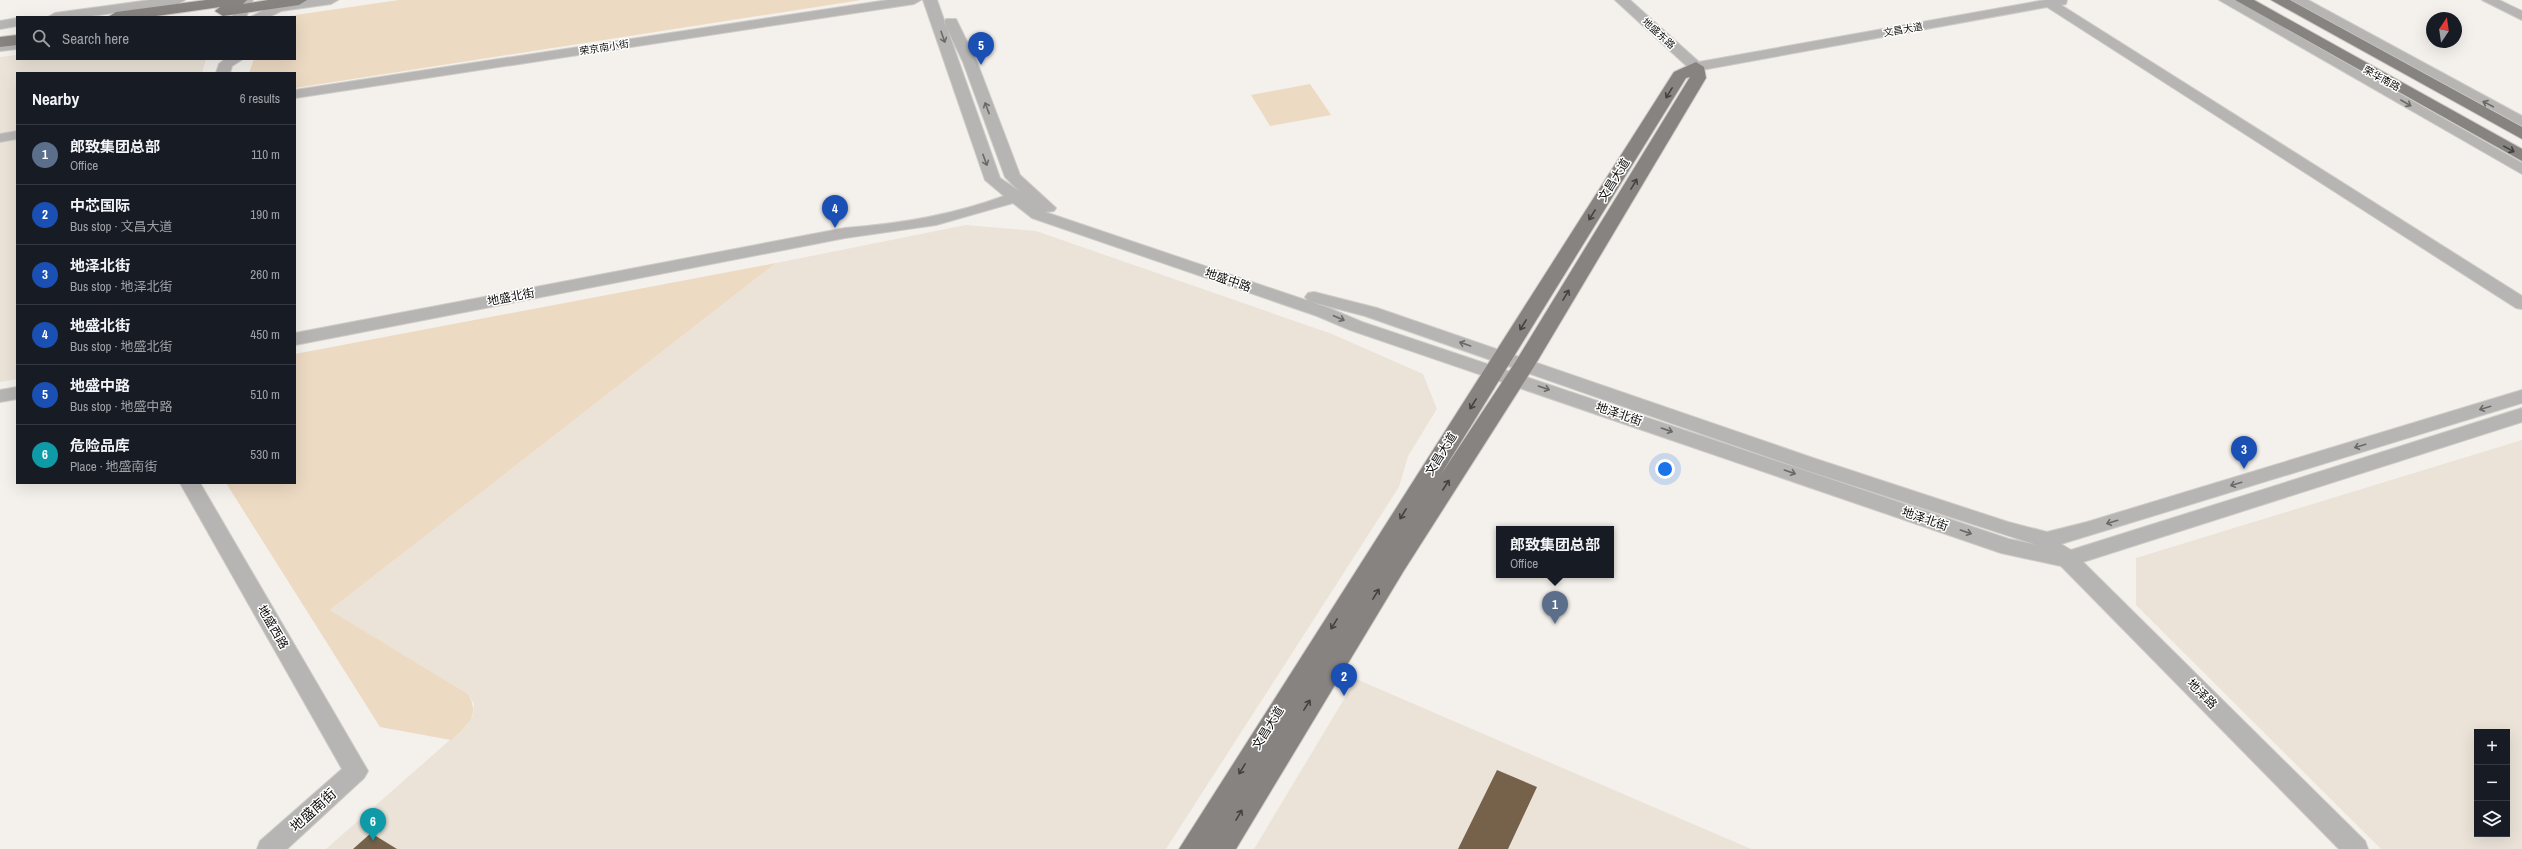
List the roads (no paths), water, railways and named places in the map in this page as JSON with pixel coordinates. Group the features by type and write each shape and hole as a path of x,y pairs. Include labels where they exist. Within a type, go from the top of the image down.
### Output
{"main road":[{"path":"186,16 299,0"},
{"name":"荣华南路","path":"2243,0 2522,156"},
{"name":"荣华南路","path":"2280,0 2522,134"},
{"path":"131,16 250,8"},
{"path":"0,33 16,31"},
{"path":"0,42 16,40"},
{"name":"文昌大道","path":"1193,849 1698,78 1696,67"},
{"name":"文昌大道","path":"1220,849 1240,813 1394,565 1509,368"}],"street":[{"path":"63,16 178,0"},
{"path":"250,8 278,8 331,0"},
{"name":"荣京南小街","path":"296,94 914,0"},
{"name":"地盛中路","path":"930,0 952,68 993,180 1022,194"},
{"name":"地盛中路","path":"943,0 962,49 970,62 1013,177 1022,194 1038,215 1509,368"},
{"name":"地盛东路","path":"1622,0 1696,67"},
{"name":"文昌大道","path":"1696,67 2064,0"},
{"path":"2226,0 2522,169"},
{"path":"2298,0 2354,32 2522,122"},
{"path":"2489,0 2522,16"},
{"path":"2048,3 2522,304"},
{"path":"0,25 16,22"},
{"path":"2354,32 2381,57"},
{"path":"0,47 16,45"},
{"path":"0,138 16,135"},
{"name":"地盛北街","path":"296,339 845,233 873,231 963,214 1022,194"},
{"name":"地泽北街","path":"1509,368 1999,526 2047,540"},
{"name":"地泽北街","path":"1509,368 2008,547 2066,559 2522,415"},
{"path":"0,396 16,393"},
{"path":"2047,540 2094,528 2522,396"},
{"name":"地盛西路","path":"191,484 356,771"},
{"name":"地泽路","path":"2047,540 2356,849"},
{"name":"地盛南街","path":"269,849 356,771"}],"place":[{"name":"地盛中路","path":"981,65"},
{"name":"地盛北街","path":"835,228"},
{"name":"地泽北街","path":"2244,469"},
{"name":"郎致集团总部","path":"1555,624"},
{"name":"中芯国际","path":"1344,696"},
{"name":"危险品库","path":"373,841"}]}
